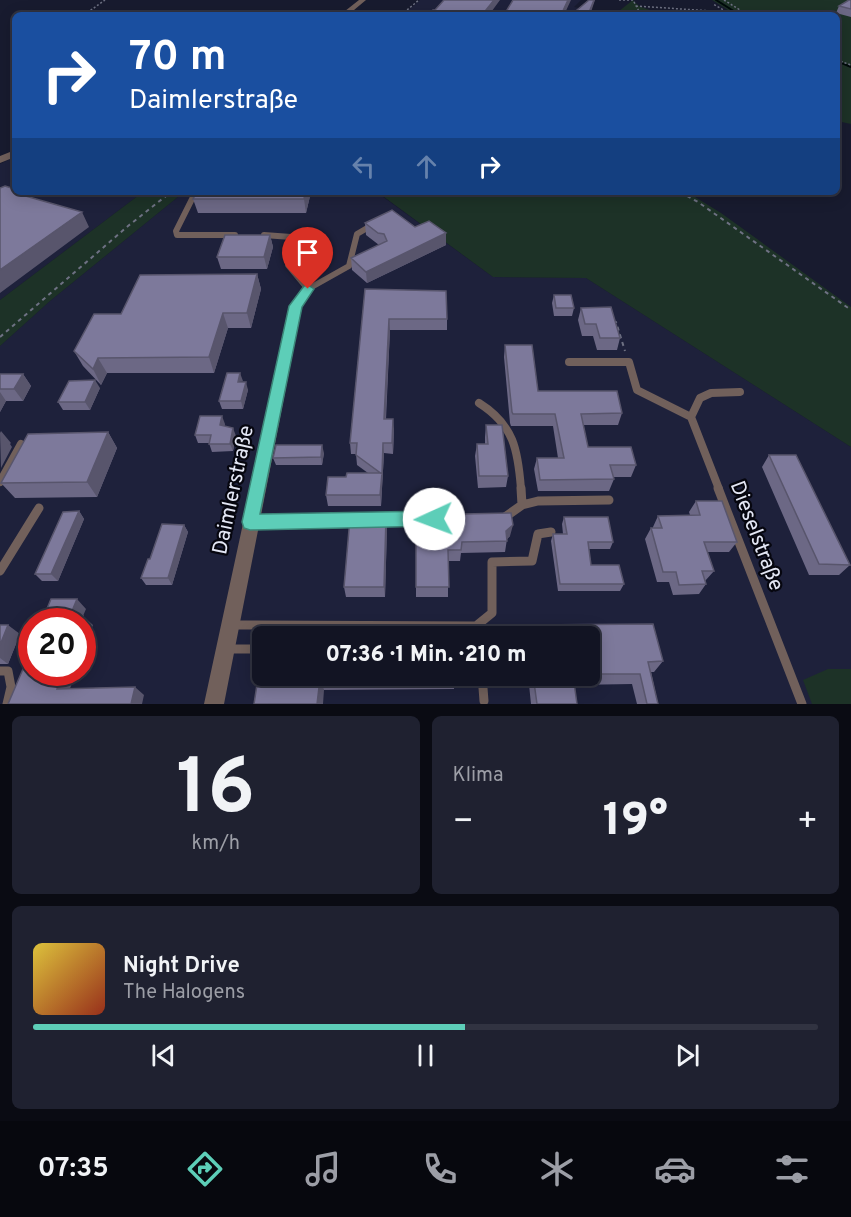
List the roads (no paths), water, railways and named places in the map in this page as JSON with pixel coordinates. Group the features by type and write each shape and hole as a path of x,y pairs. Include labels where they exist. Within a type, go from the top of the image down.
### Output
{"street":[{"path":"348,12 363,0"},
{"name":"Daimlerstraße","path":"214,704 296,306 308,289"}],"lane":[{"path":"192,197 176,231 177,235 238,235"},
{"path":"349,266 357,234 379,222"},
{"path":"261,235 291,237 288,265 308,289 360,261"},
{"path":"569,362 629,362 637,390 691,417 700,398 711,393 740,392"},
{"path":"479,403 495,411 518,450 522,506"},
{"name":"Dieselstraße","path":"691,417 802,704"},
{"path":"0,482 21,444"},
{"path":"497,518 507,517 522,506 538,501 609,500"},
{"path":"0,571 39,508"},
{"path":"250,522 437,519"},
{"path":"230,625 476,626 492,613 492,562 532,561 538,534 551,532"},
{"path":"225,649 252,649"},
{"path":"0,671 8,671 11,687 7,704"},
{"path":"483,686 484,701"}],"waterway":[{"path":"716,0 735,12"},
{"path":"840,62 851,67"}]}
